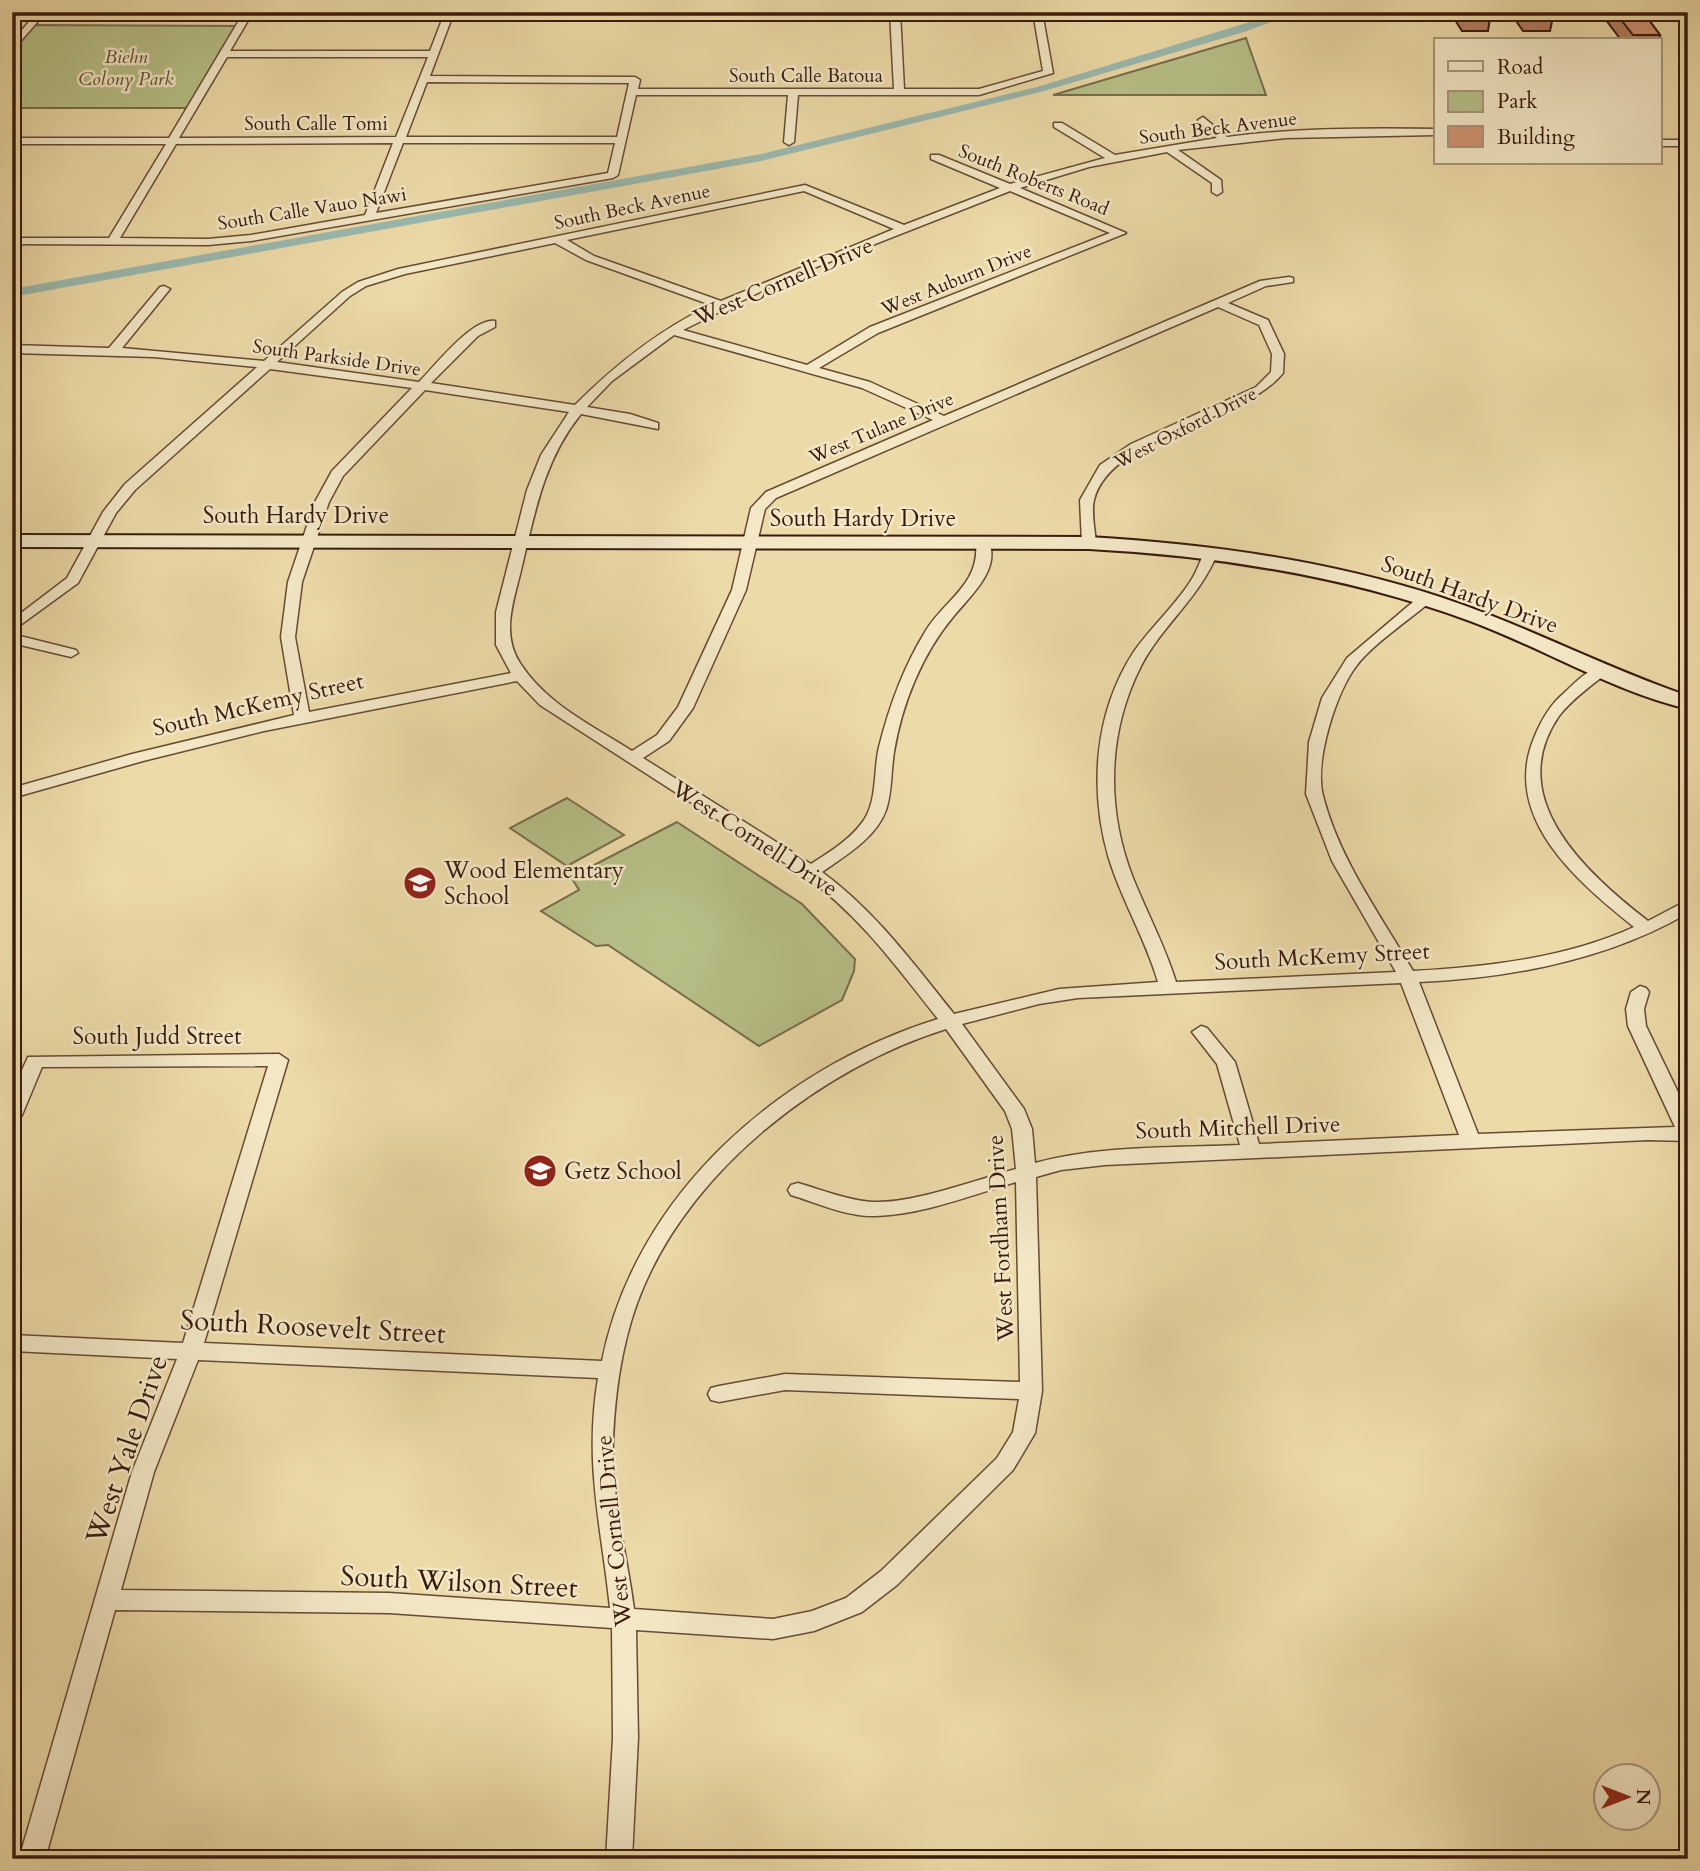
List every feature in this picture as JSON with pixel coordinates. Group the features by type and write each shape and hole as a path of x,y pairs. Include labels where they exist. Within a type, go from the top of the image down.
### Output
{"street":[{"path":"12,48 42,12"},
{"path":"113,241 249,12"},
{"path":"369,218 450,12"},
{"path":"895,12 899,92"},
{"name":"South Calle Batoua","path":"633,92 979,92 1048,73 1037,12"},
{"path":"223,54 434,54"},
{"path":"424,79 635,79 621,141"},
{"path":"789,142 793,92"},
{"path":"1202,120 1227,141"},
{"path":"1058,125 1114,159"},
{"name":"South Beck Avenue","path":"1010,188 1114,159 1170,148 1326,132 1434,132"},
{"name":"South Calle Tomi","path":"12,141 621,141"},
{"name":"South Calle Vauo Nawi","path":"12,242 208,242 251,238 613,175 621,141"},
{"path":"1662,143 1688,143"},
{"path":"1170,148 1217,182 1217,192"},
{"name":"South Roberts Road","path":"934,157 1120,233"},
{"name":"South Beck Avenue","path":"12,627 73,580 110,512 130,487 346,294 362,284 402,271 805,188 904,229"},
{"name":"West Cornell Drive","path":"619,1859 626,1759 624,1620 606,1488 602,1427 625,1309 644,1264 694,1189 764,1116 834,1071 902,1038 950,1021 869,921 842,895 811,872 545,702 518,676 503,646 501,619 533,491 546,457 577,409 638,354 719,304 1010,188"},
{"name":"West Auburn Drive","path":"810,368 874,330 1120,233"},
{"path":"556,239 590,258 719,304"},
{"name":"West Tulane Drive","path":"632,758 663,738 685,708 739,590 758,508 771,495 1264,283 1289,280"},
{"path":"113,351 164,289"},
{"name":"West Oxford Drive","path":"1089,543 1087,500 1105,468 1136,447 1260,390 1277,373 1279,354 1264,323 1217,303"},
{"path":"302,716 288,637 295,582 322,502 337,474 474,333 491,324"},
{"path":"672,331 810,368 876,389 945,421"},
{"name":"South Parkside Drive","path":"12,349 113,351 264,366 577,409 630,418 653,426"},
{"name":"South Hardy Drive","path":"12,541 983,542 1089,543 1211,552 1325,572 1425,599 1480,618 1688,703"},
{"path":"811,872 848,847 868,827 878,810 887,748 910,672 933,631 976,580 985,561 983,542"},
{"path":"1170,988 1160,953 1118,862 1104,786 1106,751 1111,721 1134,664 1154,633 1198,581 1211,552"},
{"path":"1425,599 1352,661 1330,698 1317,742 1314,794 1340,861 1408,977 1471,1142"},
{"path":"12,638 71,653"},
{"path":"1602,670 1568,698 1549,720 1536,747 1532,769 1534,794 1542,821 1566,857 1600,893 1646,928"},
{"name":"South McKemy Street","path":"12,793 204,739 302,716 518,676"},
{"name":"South McKemy Street","path":"950,1021 1039,998 1103,990 1408,977 1535,963 1646,928 1688,905"},
{"path":"1640,992 1635,1009 1637,1026 1688,1134"},
{"name":"West Fordham Drive","path":"950,1021 1014,1109 1022,1129 1026,1172 1031,1391"},
{"path":"1201,1032 1226,1062 1252,1152"},
{"name":"South Judd Street","path":"12,1115 34,1061 279,1060"},
{"name":"West Yale Drive","path":"32,1859 143,1472 191,1350 279,1060"},
{"name":"South Mitchell Drive","path":"798,1190 842,1204 874,1209 920,1202 1026,1172 1105,1158 1648,1133 1688,1134"},
{"name":"South Roosevelt Street","path":"12,1343 611,1370"},
{"path":"719,1394 785,1382 1031,1391"},
{"name":"South Wilson Street","path":"108,1600 389,1603 773,1629 814,1621 854,1605 889,1578 1005,1464 1024,1433 1031,1391"}],"green space":[{"name":"Biehn Colony Park","path":"31,25 241,26 191,108 12,108 12,48"},
{"path":"1246,38 1266,95 1053,95"},
{"path":"567,798 624,835 567,866 510,828"},
{"path":"677,822 802,904 855,959 854,971 842,1000 759,1046 608,945 596,946 541,911 579,890 571,877"}],"building":[{"path":"1615,12 1643,12 1660,35 1633,35"}],"waterway":[{"path":"12,293 761,158 1040,89 1293,12"}],"place":[{"name":"Wood Elementary School","path":"420,883"},
{"name":"Getz School","path":"540,1171"}]}
